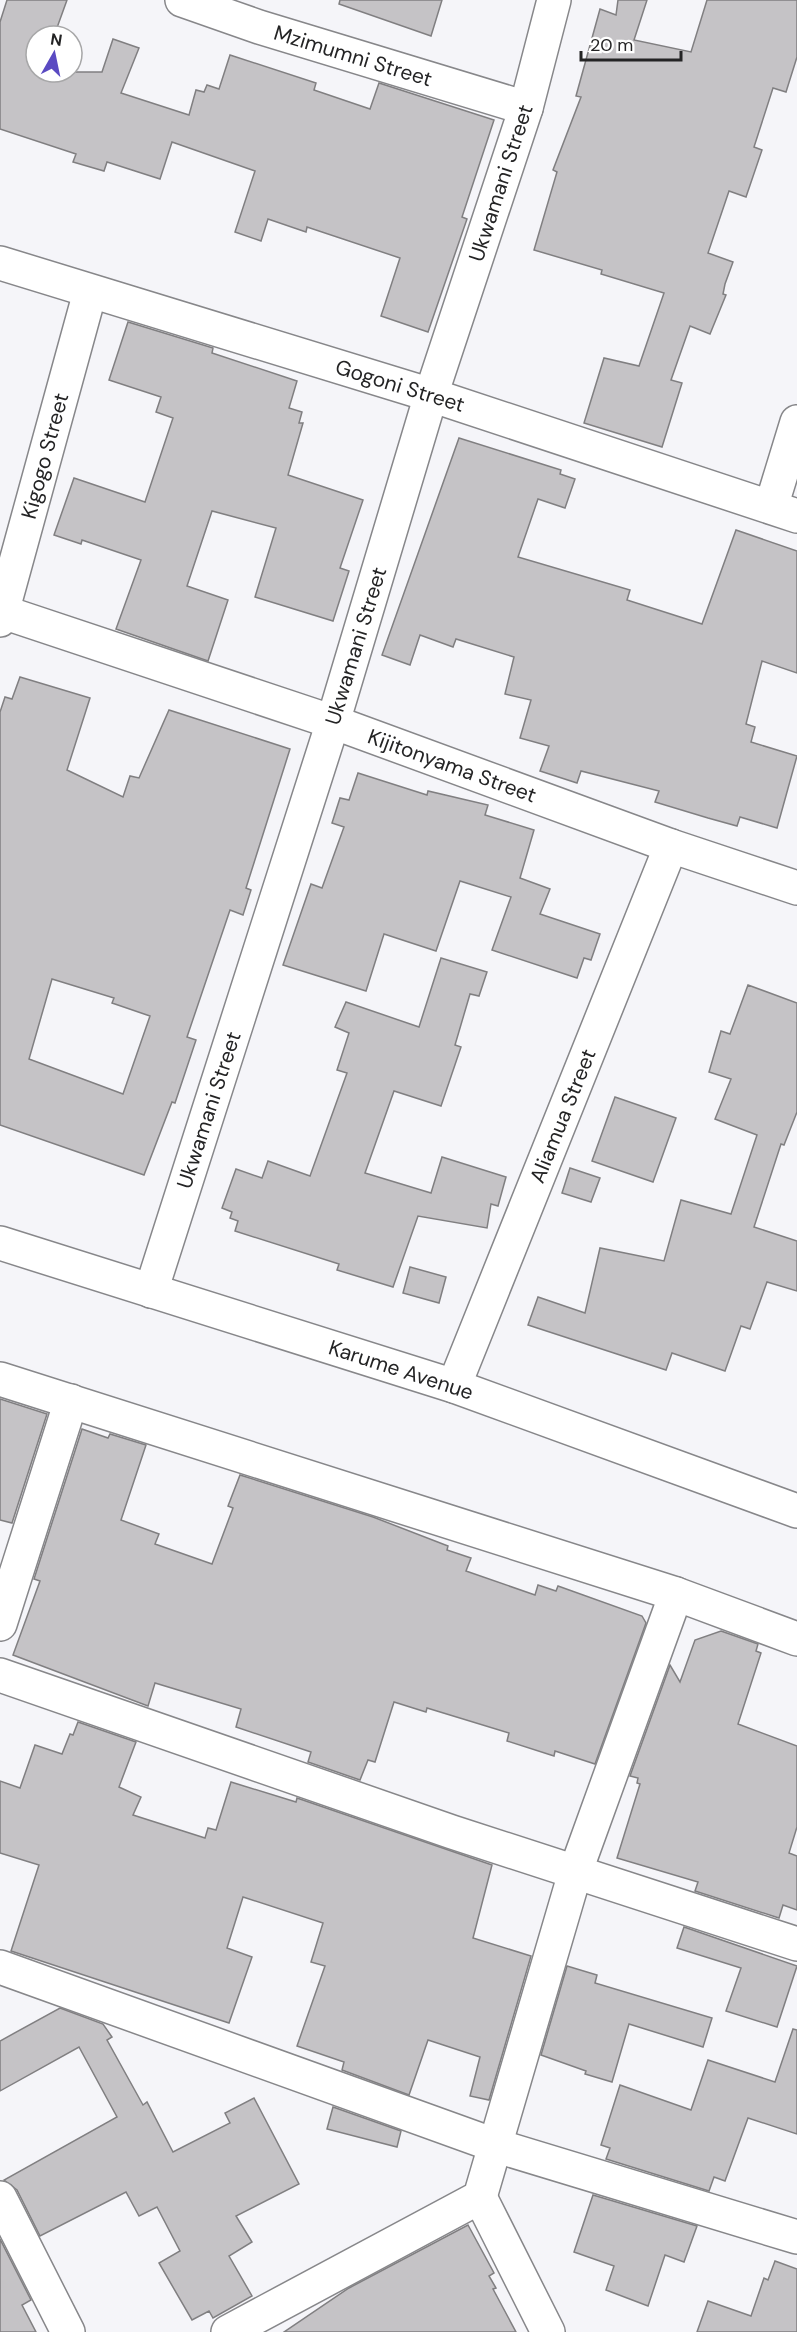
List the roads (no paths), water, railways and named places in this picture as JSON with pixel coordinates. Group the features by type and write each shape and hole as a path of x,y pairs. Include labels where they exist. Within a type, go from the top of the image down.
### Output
{"street":[{"name":"Mzimumni Street","path":"182,0 259,27 526,108"},
{"name":"Ukwamani Street","path":"151,1291 333,722 431,395 526,108 554,0"},
{"name":"Gogoni Street","path":"0,263 431,395 784,511"},
{"name":"Kigogo Street","path":"1,616 90,292"},
{"path":"784,511 797,422"},
{"name":"Kijitonyama Street","path":"1,616 333,722 671,846 797,888"},
{"name":"Aliamua Street","path":"454,1386 671,846"},
{"name":"Karume Avenue","path":"0,1243 454,1386 797,1511"},
{"path":"0,1379 676,1594 797,1639"},
{"path":"0,1624 71,1401"},
{"path":"228,2332 480,2197 497,2146 512,2085 561,1930 575,1873 676,1594"},
{"path":"0,1675 575,1873 797,1944"},
{"path":"0,1966 497,2146 797,2237"},
{"path":"480,2197 548,2332"},
{"path":"0,2198 68,2332"}]}
